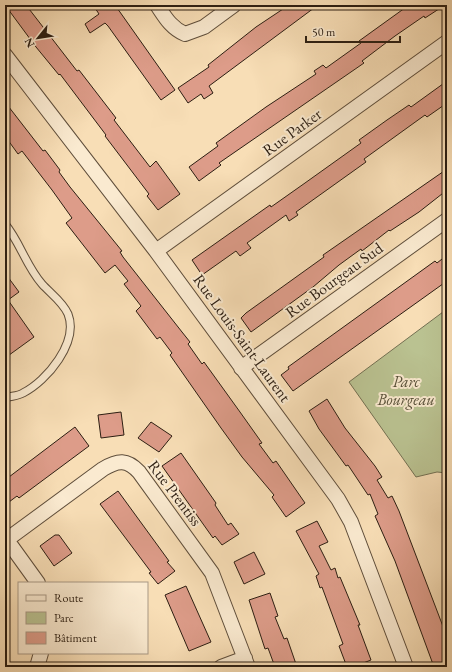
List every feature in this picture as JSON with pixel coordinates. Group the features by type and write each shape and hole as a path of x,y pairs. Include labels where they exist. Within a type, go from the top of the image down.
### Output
{"street":[{"path":"157,5 176,30 185,34 204,27 234,5"},
{"name":"Rue Parker","path":"156,250 447,42"},
{"name":"Rue Louis-Saint-Laurent","path":"5,55 156,250 241,368 311,461 345,511 406,667"},
{"name":"Rue Bourgeau Sud","path":"241,368 447,220"},
{"name":"Rue Prentiss","path":"6,540 103,468 118,461 133,465 212,573 246,662 221,667"},
{"path":"6,540 37,582"},
{"path":"37,667 41,654"}],"lane":[{"path":"5,224 40,282 63,305 68,314 70,325 68,338 63,352 44,378 22,393 5,398"}],"green space":[{"name":"Parc Bourgeau","path":"447,309 447,473 437,472 416,477 349,382"}],"building":[{"path":"5,5 26,5 77,71 79,70 116,118 114,120 150,167 156,161 180,194 158,210 147,196 149,194 105,136 106,135 60,74 59,75 36,47"},
{"path":"93,5 115,5 175,90 161,100 105,23 90,33 85,24 99,14"},
{"path":"289,5 318,5 209,86 213,93 204,99 201,94 188,103 178,88 209,67 208,65 256,27"},
{"path":"409,5 445,5 425,18 424,16 395,36 362,61 364,63 219,163 221,165 199,181 189,167 218,146 216,143 266,107 316,74 314,71 323,65 326,68 361,43 359,41"},
{"path":"447,81 447,103 427,117 425,115 364,159 366,162 296,212 298,215 289,221 286,215 247,243 251,248 240,256 236,251 202,275 192,260 270,205 271,207 361,143 359,140 387,120 409,105 411,107"},
{"path":"5,102 43,151 45,150 60,170 59,172 70,187 122,251 120,252 123,257 190,342 188,344 202,364 204,362 262,443 259,444 273,463 276,461 305,503 286,517 272,497 274,495 242,457 170,355 172,353 160,337 157,339 136,311 141,306 124,284 128,281 115,265 105,273 66,223 72,218 52,190 22,151 18,154 5,136"},
{"path":"447,169 447,190 419,212 390,231 389,230 362,251 361,249 313,287 251,332 241,318 246,313 324,257 323,255"},
{"path":"447,255 447,281 293,391 281,375 289,369 288,367 435,261 437,263"},
{"path":"5,273 19,292 8,300 34,337 5,358"},
{"path":"327,399 345,428 375,466 382,477 377,480 388,498 392,496 399,511 447,637 447,667 434,667 395,561 375,516 378,514 370,494 368,495 348,465 346,466 319,429 309,411"},
{"path":"121,412 124,435 101,438 98,415"},
{"path":"151,422 172,436 159,452 138,438"},
{"path":"75,427 89,446 19,498 17,496 5,505 5,480"},
{"path":"181,453 216,503 215,505 228,525 231,523 239,534 222,545 215,536 213,538 162,466"},
{"path":"118,491 169,561 167,562 175,571 158,584 149,573 151,572 100,504"},
{"path":"317,521 328,542 319,546 331,570 335,568 338,578 340,577 360,625 358,625 371,660 353,667 347,667 339,646 343,644 322,587 320,588 316,576 319,574 296,531"},
{"path":"55,535 59,535 72,553 54,566 40,546"},
{"path":"254,552 265,574 244,584 234,562"},
{"path":"186,586 211,642 189,651 165,595"},
{"path":"270,593 278,616 275,617 284,639 287,638 297,667 275,667 268,648 265,649 249,600"}]}
